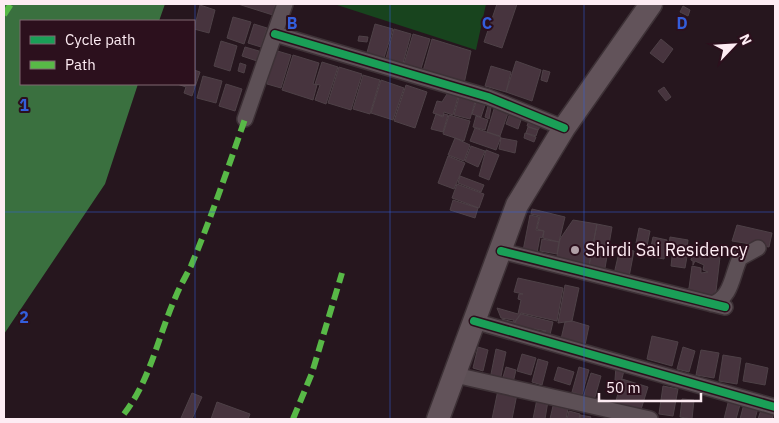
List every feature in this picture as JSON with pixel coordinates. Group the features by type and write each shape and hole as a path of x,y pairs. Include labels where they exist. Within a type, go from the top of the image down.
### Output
{"main road":[{"path":"438,419 517,205 564,128 651,4"}],"street":[{"path":"245,120 285,4"},
{"path":"275,34 488,97 564,128"},
{"path":"501,251 718,306 729,289 740,258 758,248"},
{"path":"474,321 775,407"},
{"path":"454,375 650,419"}],"shaded area":[{"path":"4,4 165,4 159,20 20,20 20,85 138,85 105,184 4,334"},
{"path":"334,4 486,4 476,50"}],"building":[{"path":"238,4 276,4 274,8 279,10 276,16"},
{"path":"497,4 517,4 502,48 484,42"},
{"path":"200,5 215,10 209,33 195,29"},
{"path":"683,6 690,10 688,16 680,12"},
{"path":"680,15 685,18 682,23 677,20"},
{"path":"233,17 251,22 244,44 227,38"},
{"path":"254,24 267,28 261,47 248,43"},
{"path":"375,24 393,29 383,61 366,56"},
{"path":"394,29 411,34 402,67 385,62"},
{"path":"413,34 430,39 420,72 403,67"},
{"path":"359,36 368,37 367,42 358,41"},
{"path":"432,39 471,51 464,84 423,71"},
{"path":"661,39 673,49 663,63 650,53"},
{"path":"221,41 237,46 230,71 214,66"},
{"path":"245,47 259,51 257,61 242,56"},
{"path":"274,50 291,55 281,88 267,84"},
{"path":"293,55 319,63 313,84 317,85 313,100 282,90"},
{"path":"516,61 541,70 532,101 506,92"},
{"path":"322,62 338,67 326,104 315,100 320,85 315,84"},
{"path":"240,63 246,65 244,73 238,71"},
{"path":"491,66 511,72 506,92 485,86"},
{"path":"339,67 362,74 351,110 328,103"},
{"path":"195,70 200,72 192,96 184,93 186,87 180,85 195,85"},
{"path":"543,70 550,72 547,82 541,80"},
{"path":"363,75 380,80 370,114 353,109"},
{"path":"203,76 222,81 216,103 197,98"},
{"path":"381,80 404,88 393,120 371,113"},
{"path":"226,84 242,89 235,111 219,106"},
{"path":"406,85 427,92 415,128 394,121"},
{"path":"664,87 671,97 666,101 658,91"},
{"path":"447,94 458,97 453,115 444,112 443,116 433,113 437,101 442,102"},
{"path":"459,97 475,102 470,119 454,115"},
{"path":"476,102 485,105 481,117 472,114"},
{"path":"488,106 491,107 489,119 485,117"},
{"path":"494,109 508,113 500,136 487,132"},
{"path":"510,113 522,117 518,129 506,124"},
{"path":"436,114 443,117 444,114 448,115 443,132 431,129"},
{"path":"449,115 470,121 464,141 443,134"},
{"path":"476,116 488,120 485,130 473,127"},
{"path":"528,123 540,127 538,130 527,126"},
{"path":"528,127 538,130 536,136 526,133"},
{"path":"475,128 501,137 496,150 470,141"},
{"path":"525,133 536,137 534,142 524,138"},
{"path":"455,138 470,145 464,161 448,155"},
{"path":"501,138 517,141 515,153 499,149"},
{"path":"471,146 485,151 478,167 465,161"},
{"path":"486,150 499,155 489,180 479,176"},
{"path":"448,156 465,163 454,189 438,183"},
{"path":"460,176 484,185 481,192 458,183"},
{"path":"457,184 484,194 479,208 452,198"},
{"path":"453,200 478,208 475,218 450,210"},
{"path":"532,209 565,217 559,242 543,238 544,231 537,229 540,216 531,214"},
{"path":"530,215 539,217 536,230 544,231 542,238 540,237 536,258 522,256"},
{"name":"Shirdi Sai Residency","path":"573,220 597,224 588,271 556,262 560,239"},
{"path":"597,224 612,227 604,274 588,271"},
{"path":"737,225 772,233 769,247 732,241"},
{"path":"639,228 650,231 647,246 636,243"},
{"path":"653,237 667,240 664,259 649,256"},
{"path":"670,237 688,240 687,249 669,246"},
{"path":"542,239 559,242 557,254 540,251"},
{"path":"694,245 721,249 716,291 712,298 686,290 689,288 692,266 701,268 701,273 708,272 703,270 704,265 695,261 693,265 691,260"},
{"path":"620,248 634,251 629,277 614,274"},
{"path":"673,249 688,251 685,268 671,266"},
{"path":"518,278 563,288 557,321 521,313 514,323 514,329 506,329 502,319 513,322 514,320 501,318 497,308 518,314 521,300 518,299 519,294 523,294 514,292"},
{"path":"565,285 579,288 572,321 558,323"},
{"path":"521,314 553,322 549,339 542,336 543,331 546,331 535,329 523,333 525,327 517,326 515,322"},
{"path":"572,321 589,326 585,345 561,339 565,322"},
{"path":"652,336 678,342 672,366 647,359"},
{"path":"478,347 488,350 483,371 473,368"},
{"path":"683,347 695,351 689,372 677,369"},
{"path":"496,349 506,352 500,381 490,379"},
{"path":"701,350 719,353 714,378 696,375"},
{"path":"522,354 536,358 531,375 517,371"},
{"path":"723,355 741,358 737,384 719,381"},
{"path":"538,359 548,362 542,385 532,382"},
{"path":"746,363 768,368 765,385 743,381"},
{"path":"616,366 625,367 621,382 615,380"},
{"path":"506,367 516,370 512,387 501,384"},
{"path":"558,367 574,372 570,385 554,380"},
{"path":"579,367 589,370 582,395 572,392"},
{"path":"591,373 601,376 593,404 582,401"},
{"path":"622,379 648,387 639,416 614,408"},
{"path":"663,386 678,389 673,416 659,414"},
{"path":"498,390 517,394 512,419 492,419"},
{"path":"192,393 202,397 192,419 181,418"},
{"path":"537,399 548,401 545,419 533,419"},
{"path":"682,399 694,400 692,419 680,417"},
{"path":"729,399 741,401 736,419 724,419"},
{"path":"745,400 759,404 755,419 740,419"},
{"path":"217,402 250,414 248,419 211,419"},
{"path":"553,406 568,409 566,419 550,419"},
{"path":"762,407 775,410 772,419 758,419"},
{"path":"569,411 580,414 579,419 567,419"},
{"path":"580,415 591,417 590,419 580,419"}],"marked path":[{"path":"4,15 11,4"},
{"path":"124,414 148,372 179,288 191,266 245,119"},
{"path":"293,419 312,373 342,273"}],"cycle path":[{"path":"275,34 488,97 564,128"},
{"path":"501,251 725,307"},
{"path":"474,321 775,407"}],"place":[{"name":"Shirdi Sai Residency","path":"575,250"}]}
